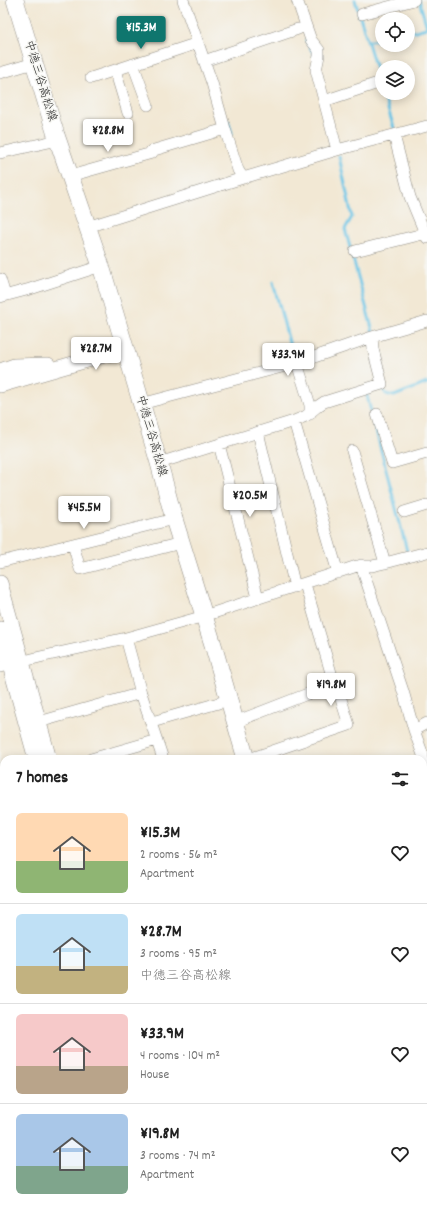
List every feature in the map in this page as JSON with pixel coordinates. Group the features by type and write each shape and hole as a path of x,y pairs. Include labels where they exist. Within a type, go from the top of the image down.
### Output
{"main road":[{"name":"中徳三谷高松線","path":"15,0 58,140 101,266 181,543 245,755"}],"street":[{"path":"183,0 204,61 238,170 243,178"},
{"path":"297,0 311,40 319,50 316,70 337,150"},
{"path":"362,14 414,0"},
{"path":"204,61 298,29"},
{"path":"91,78 198,43"},
{"path":"0,73 34,63"},
{"path":"133,64 148,105"},
{"path":"115,70 128,113"},
{"path":"324,101 375,84"},
{"path":"87,226 337,150 427,126"},
{"path":"70,176 225,129"},
{"path":"355,251 427,235 410,197 394,135"},
{"path":"0,153 58,140"},
{"path":"0,279 3,296 30,289 101,266"},
{"path":"141,404 297,362 372,336 427,321"},
{"path":"159,463 294,421 310,414 324,402 382,384 373,349 372,336"},
{"path":"0,385 125,349"},
{"path":"297,362 310,405 310,414"},
{"path":"0,371 14,366 44,364 59,367"},
{"path":"377,414 392,463 427,453"},
{"path":"294,421 338,572"},
{"path":"258,432 300,585 334,683 336,683 349,725 261,755"},
{"path":"219,444 258,598"},
{"path":"352,451 385,563"},
{"path":"404,512 427,505"},
{"path":"0,562 174,519"},
{"path":"74,544 80,568 181,543"},
{"path":"11,664 126,638 204,616 361,565 372,566 427,552"},
{"path":"361,565 423,755"},
{"path":"0,583 11,664 40,722 48,755"},
{"path":"0,629 11,664 35,755"},
{"path":"126,638 141,693 152,722 162,755"},
{"path":"235,722 334,683"},
{"path":"40,722 141,693"},
{"path":"152,722 229,700"},
{"path":"414,730 427,723"},
{"path":"105,755 157,740"}],"waterway":[{"path":"355,0 375,66"},
{"path":"419,0 427,27"},
{"path":"415,31 426,28"},
{"path":"306,40 315,56"},
{"path":"367,41 375,40"},
{"path":"385,100 395,131"},
{"path":"228,121 232,134"},
{"path":"339,156 352,217 345,229 373,332"},
{"path":"273,282 294,361"},
{"path":"381,387 386,394 394,396 427,383"},
{"path":"366,392 407,551"}]}
